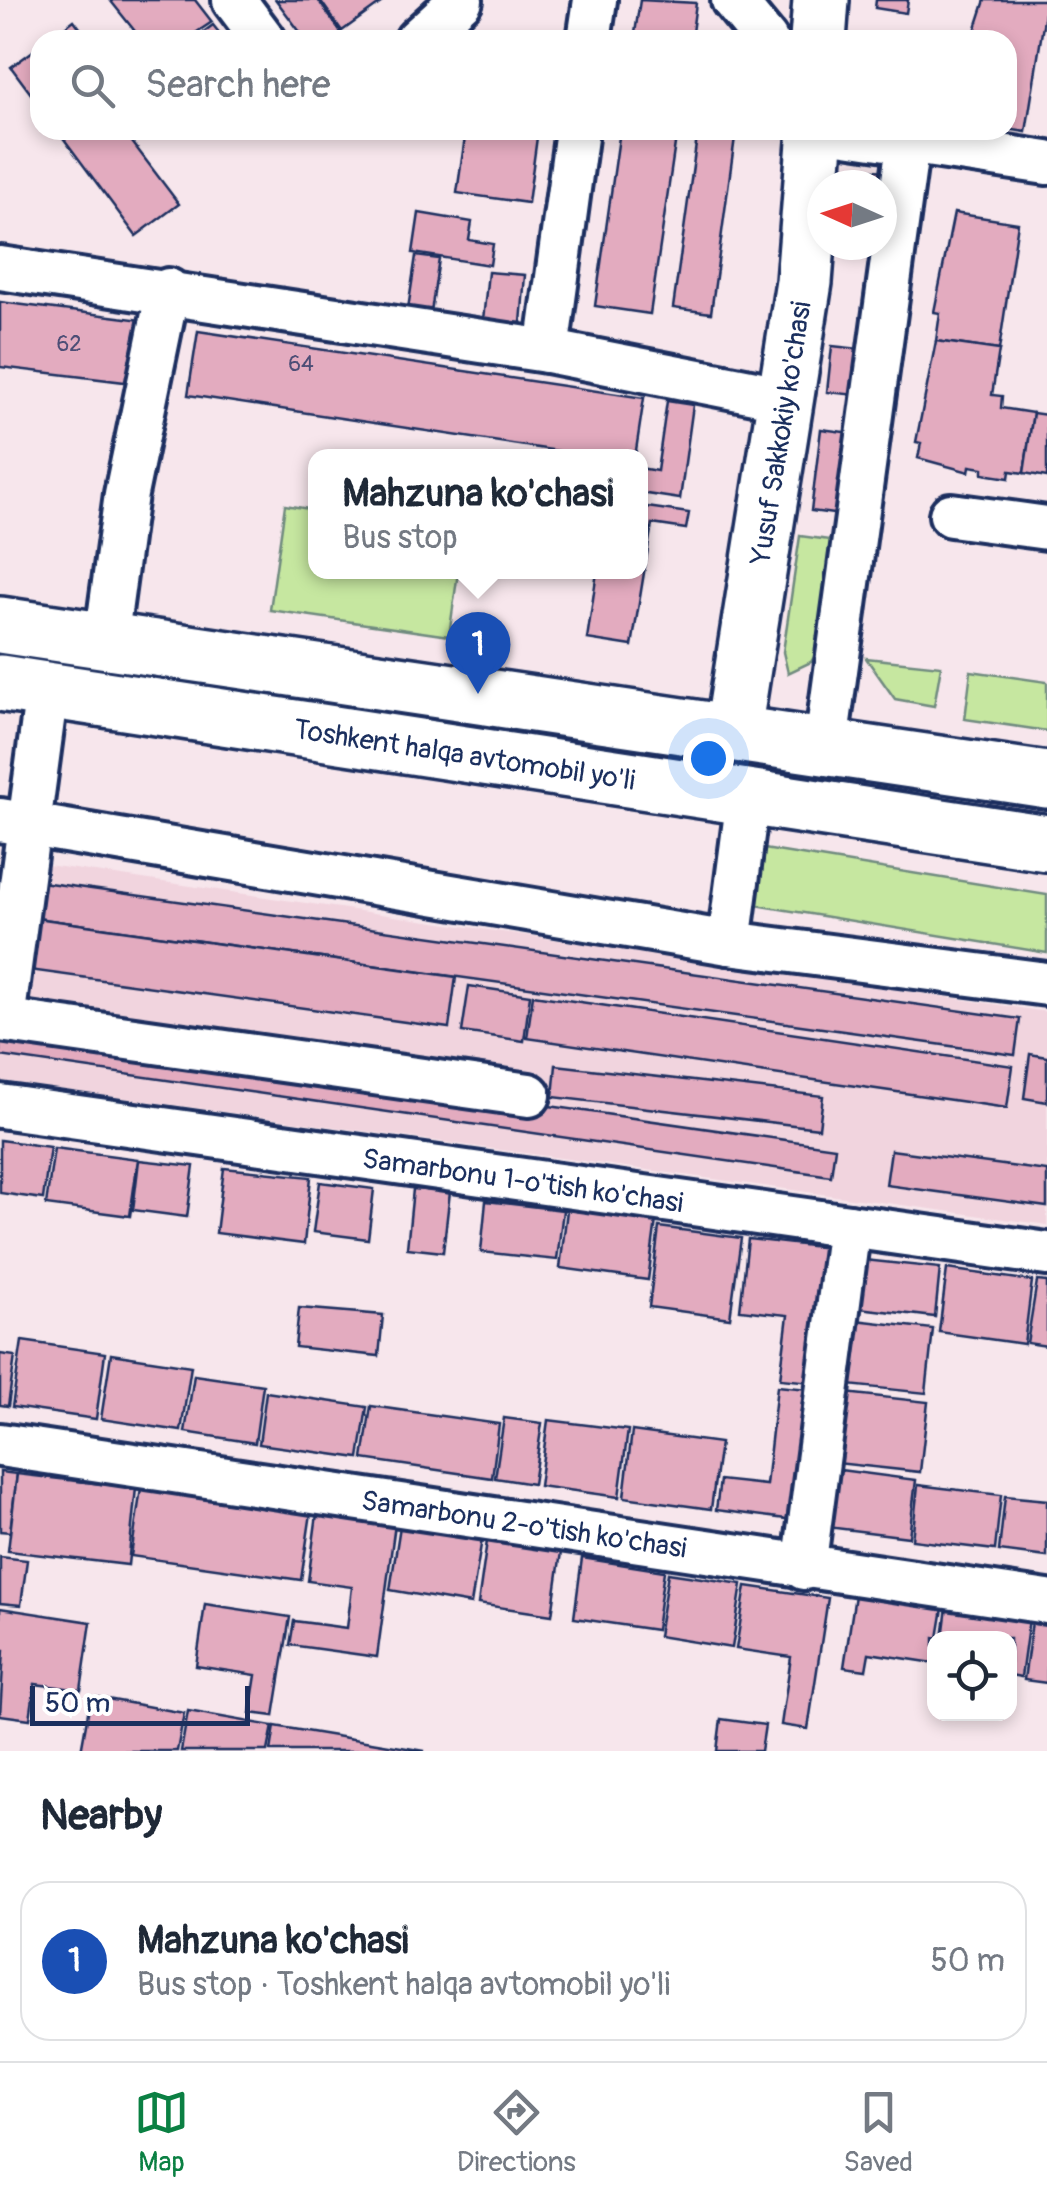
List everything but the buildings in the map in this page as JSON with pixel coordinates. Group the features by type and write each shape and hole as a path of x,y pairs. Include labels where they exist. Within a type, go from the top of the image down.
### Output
{"main road":[{"path":"819,30 821,0"},
{"name":"Yusuf Sakkokiy ko'chasi","path":"733,731 808,243 815,140"},
{"path":"0,626 826,744 1047,780"},
{"name":"Toshkent halqa avtomobil yo'li","path":"23,686 1047,843"}],"street":[{"path":"234,0 256,30"},
{"path":"428,30 462,0"},
{"path":"590,30 594,0"},
{"path":"547,351 576,140"},
{"path":"885,140 1047,163"},
{"path":"826,744 908,144"},
{"path":"0,268 168,290 547,351 785,398"},
{"path":"106,641 126,494 168,290"},
{"path":"951,515 1047,528"},
{"path":"23,686 2,1020 530,1095"},
{"path":"730,944 748,798"},
{"path":"13,821 730,944 1047,984"},
{"name":"Samarbonu 1-o'tish ko'chasi","path":"0,1106 1047,1254"},
{"path":"804,1568 850,1226"},
{"name":"Samarbonu 2-o'tish ko'chasi","path":"0,1444 1047,1602"}],"shaded area":[{"path":"0,858 1047,1012 1047,1225 0,1081"}],"green space":[{"path":"285,505 308,509 308,579 457,579 449,636 270,610"},
{"path":"800,536 837,541 818,651 811,662 788,673 783,652"},
{"path":"866,658 941,666 934,706 895,699"},
{"path":"971,671 1047,682 1047,731 965,719"},
{"path":"758,848 1047,895 1047,953 750,904"}],"place":[{"name":"Mahzuna ko'chasi","path":"478,694"}]}
